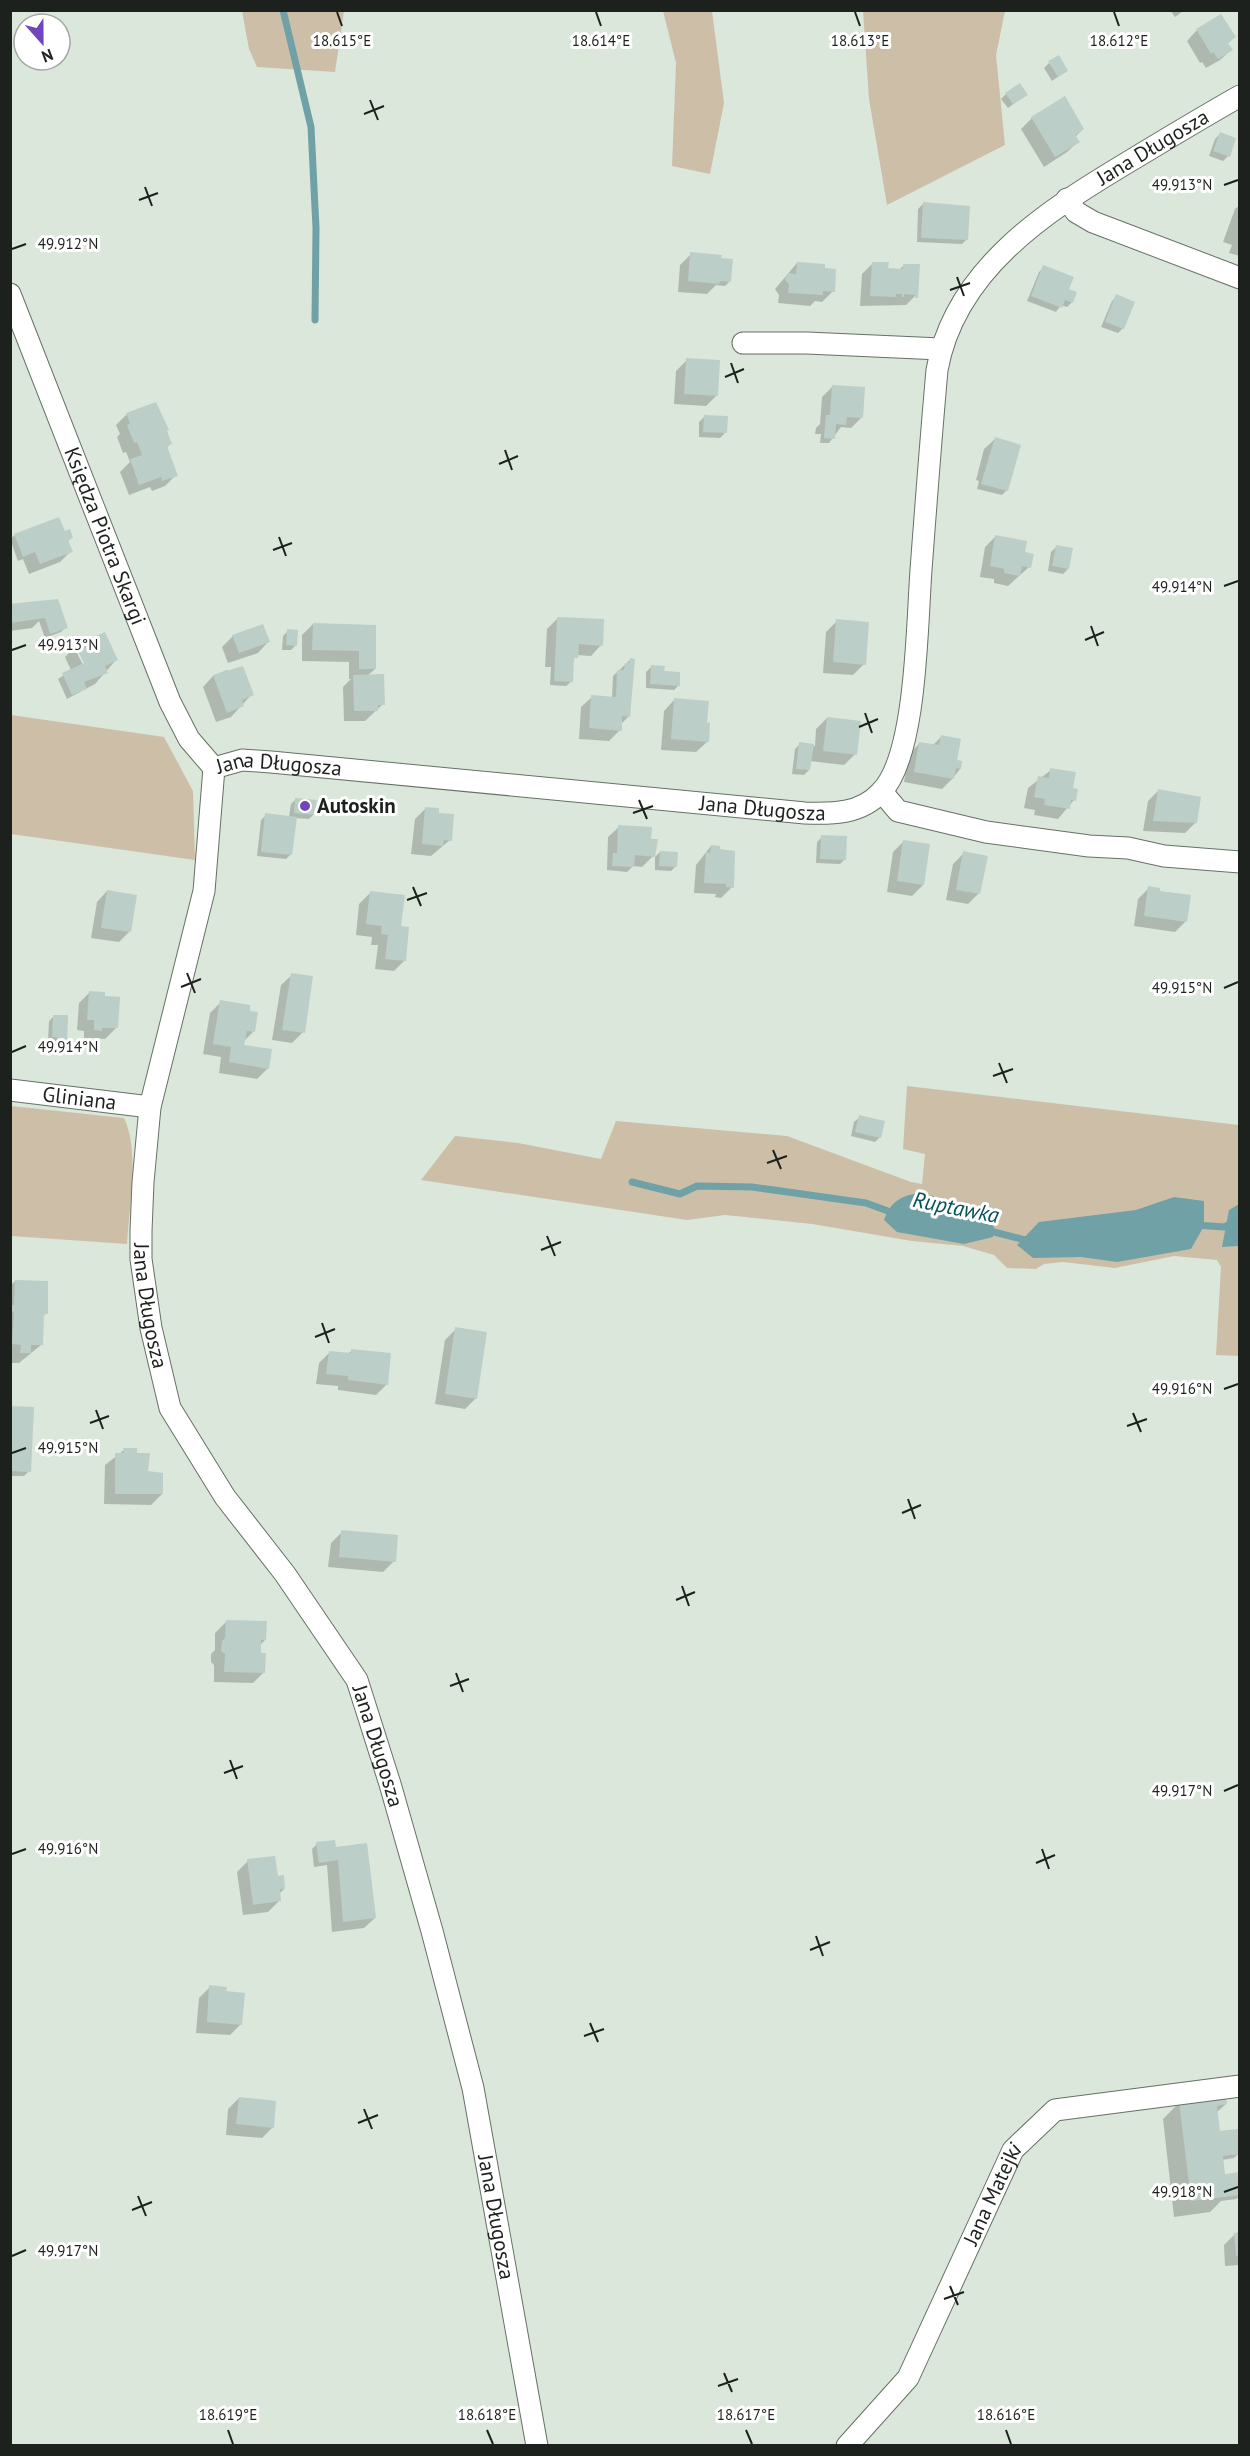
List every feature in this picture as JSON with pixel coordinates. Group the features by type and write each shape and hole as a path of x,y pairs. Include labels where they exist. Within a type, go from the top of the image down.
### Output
{"street":[{"name":"Jana Długosza","path":"537,2445 472,2088 423,1897 357,1680 285,1574 225,1497 170,1408 151,1328 141,1259 142,1182 150,1107 204,891 214,768 242,760 271,762 805,813 840,813 870,802 882,792 897,765 909,712 935,390 941,349 956,317 989,266 1033,224 1067,199 1239,96"},
{"path":"1067,199 1076,212 1093,222 1239,278"},
{"name":"Księdza Piotra Skargi","path":"10,294 170,702 189,739 214,768"},
{"path":"743,343 807,343 941,349"},
{"path":"882,792 898,811 986,832 1089,846 1128,848 1164,856 1239,862"},
{"name":"Gliniana","path":"10,1090 150,1107"},
{"name":"Jana Matejki","path":"847,2445 908,2378 1013,2150 1055,2110 1239,2086"}],"shaded area":[{"path":"242,11 344,11 335,72 257,67 249,49"},
{"path":"663,11 712,11 724,103 710,174 672,166 676,63"},
{"path":"863,11 1005,11 996,55 1005,145 887,205 869,99"},
{"path":"11,715 164,737 193,791 195,860 11,834"},
{"path":"907,1086 1239,1125 1239,1356 1216,1355 1221,1267 1217,1260 1174,1256 1115,1268 1063,1262 1044,1264 1036,1269 1007,1268 994,1255 963,1246 912,1241 812,1224 725,1215 687,1220 421,1180 455,1136 518,1143 601,1159 616,1121 787,1136 911,1182 922,1184 925,1154 903,1149"},
{"path":"11,1106 124,1118 132,1146 133,1163 127,1244 11,1236"}],"water":[{"path":"923,1192 958,1204 995,1208 993,1237 964,1244 897,1232 884,1220 894,1203 909,1195"},
{"path":"1174,1197 1204,1201 1204,1226 1191,1249 1117,1262 1081,1257 1033,1258 1017,1245 1039,1222 1136,1210"},
{"path":"1239,1204 1239,1246 1222,1247 1229,1210"}],"building":[{"path":"1221,14 1236,37 1228,43 1233,50 1218,59 1213,52 1211,54 1196,29"},
{"path":"1059,55 1068,71 1058,77 1048,61"},
{"path":"1020,83 1028,95 1013,104 1005,93"},
{"path":"1065,96 1084,129 1075,135 1080,142 1055,157 1031,117"},
{"path":"1220,132 1236,138 1230,157 1213,151"},
{"path":"923,202 970,206 968,240 921,238"},
{"path":"690,252 722,255 721,258 733,259 731,282 720,281 719,284 688,281"},
{"path":"797,262 825,264 825,268 836,269 835,292 823,291 823,295 788,293 789,284 785,280 786,276 789,273 796,274"},
{"path":"872,262 889,262 888,268 903,269 903,264 920,264 918,298 915,298 916,295 904,294 904,297 902,294 896,294 896,297 870,296"},
{"path":"1043,265 1074,277 1069,289 1077,292 1073,303 1065,300 1062,308 1031,296"},
{"path":"1116,294 1135,302 1124,329 1105,322"},
{"path":"686,358 720,360 718,396 684,394"},
{"path":"832,385 865,387 863,418 847,417 846,425 836,424 835,439 824,438 826,415 830,415"},
{"path":"156,402 169,430 167,431 172,444 167,446 178,476 162,481 161,477 139,485 130,459 142,455 127,425 130,423 126,413"},
{"path":"704,415 728,416 727,433 703,432"},
{"path":"995,437 1021,445 1008,491 981,484"},
{"path":"59,517 65,531 70,529 73,538 68,540 73,552 40,564 35,552 23,557 14,534"},
{"path":"995,535 1027,541 1025,552 1034,554 1031,568 1022,566 1020,576 1004,573 1004,569 990,566"},
{"path":"1056,545 1073,548 1069,569 1052,566"},
{"path":"58,599 68,628 50,634 45,618 10,623 10,604"},
{"path":"557,617 604,619 603,646 579,644 578,658 574,658 573,682 554,681"},
{"path":"836,619 869,622 866,665 833,662"},
{"path":"313,623 376,625 376,669 359,669 359,651 312,650"},
{"path":"263,624 270,642 239,653 232,635"},
{"path":"287,629 298,630 297,646 286,645"},
{"path":"105,632 118,660 105,666 108,673 84,682 87,689 72,695 62,673 84,663 75,645"},
{"path":"630,658 635,659 630,717 622,716 622,731 589,728 591,695 616,697 617,670 624,670 625,663 629,663"},
{"path":"651,665 665,666 664,671 680,672 680,686 650,684"},
{"path":"243,666 254,695 242,700 244,706 227,713 213,675"},
{"path":"384,674 385,705 378,705 378,711 354,711 353,675"},
{"path":"674,698 709,701 707,722 710,723 709,742 671,739"},
{"path":"827,717 861,721 857,755 823,751"},
{"path":"941,735 961,739 957,760 962,761 961,769 956,768 954,779 914,772 919,742 939,745"},
{"path":"799,742 814,744 810,770 796,769"},
{"path":"1050,768 1076,772 1073,788 1078,789 1076,801 1071,800 1070,809 1044,805 1045,799 1034,797 1038,776 1049,778"},
{"path":"1158,789 1201,797 1197,823 1153,821"},
{"name":"Autoskin","path":"295,798 317,800 315,815 294,813"},
{"path":"425,807 439,808 439,813 454,814 452,841 444,840 443,846 422,844"},
{"path":"265,813 297,817 292,855 261,852"},
{"path":"618,825 652,827 651,839 658,839 655,857 635,855 634,867 612,866 613,853 617,853"},
{"path":"821,835 847,836 846,860 820,859"},
{"path":"903,840 930,844 924,885 897,881"},
{"path":"711,845 735,851 734,888 726,887 726,884 704,883 706,852 710,853"},
{"path":"660,851 678,852 677,867 659,866"},
{"path":"963,851 988,856 980,894 956,890"},
{"path":"1148,886 1160,888 1160,891 1191,895 1187,922 1144,916"},
{"path":"107,890 137,895 131,932 101,928"},
{"path":"370,891 405,895 401,926 409,927 406,961 385,959 388,935 381,934 382,926 366,924"},
{"path":"291,973 313,976 305,1033 282,1030"},
{"path":"89,991 105,992 105,996 120,997 118,1028 94,1030 94,1020 87,1020"},
{"path":"220,1000 250,1005 250,1011 258,1012 255,1032 247,1031 244,1045 272,1049 269,1069 229,1062 231,1047 213,1044"},
{"path":"53,1015 68,1015 67,1047 57,1047 57,1037 52,1037"},
{"path":"859,1115 885,1121 881,1138 855,1132"},
{"path":"15,1280 48,1281 48,1314 44,1314 43,1345 31,1345 31,1353 20,1353 21,1345 12,1344 14,1312 10,1312 10,1305 14,1305"},
{"path":"455,1327 487,1332 477,1399 445,1394"},
{"path":"351,1349 391,1353 388,1385 348,1380 348,1376 326,1374 329,1351 351,1353"},
{"path":"10,1406 34,1407 31,1472 10,1471"},
{"path":"123,1448 137,1448 137,1453 150,1453 148,1471 163,1473 163,1494 115,1494 115,1453 124,1453"},
{"path":"341,1530 398,1535 396,1562 339,1557"},
{"path":"226,1620 267,1621 266,1640 261,1640 261,1653 266,1653 265,1673 224,1672 225,1654 221,1651 222,1641 225,1638"},
{"path":"335,1840 336,1847 367,1843 376,1918 343,1922 338,1860 319,1863 316,1842"},
{"path":"275,1856 278,1876 284,1875 285,1889 280,1889 281,1901 253,1905 247,1859"},
{"path":"209,1985 227,1987 226,1991 245,1993 242,2025 207,2022"},
{"path":"1226,2096 1227,2104 1217,2106 1220,2131 1238,2129 1240,2154 1223,2156 1225,2174 1240,2172 1240,2195 1191,2201 1179,2101"},
{"path":"239,2097 276,2101 274,2128 236,2124"},
{"path":"1240,2232 1240,2256 1236,2256 1234,2233"}],"waterway":[{"path":"283,10 311,127 316,228 315,320"},
{"name":"Ruptawka","path":"632,1182 680,1194 697,1186 752,1187 866,1203 896,1214"},
{"name":"Ruptawka","path":"1195,1225 1224,1227 1240,1220"},
{"name":"Ruptawka","path":"986,1230 1025,1240 1030,1239"}],"place":[{"name":"Autoskin","path":"305,806"}]}
